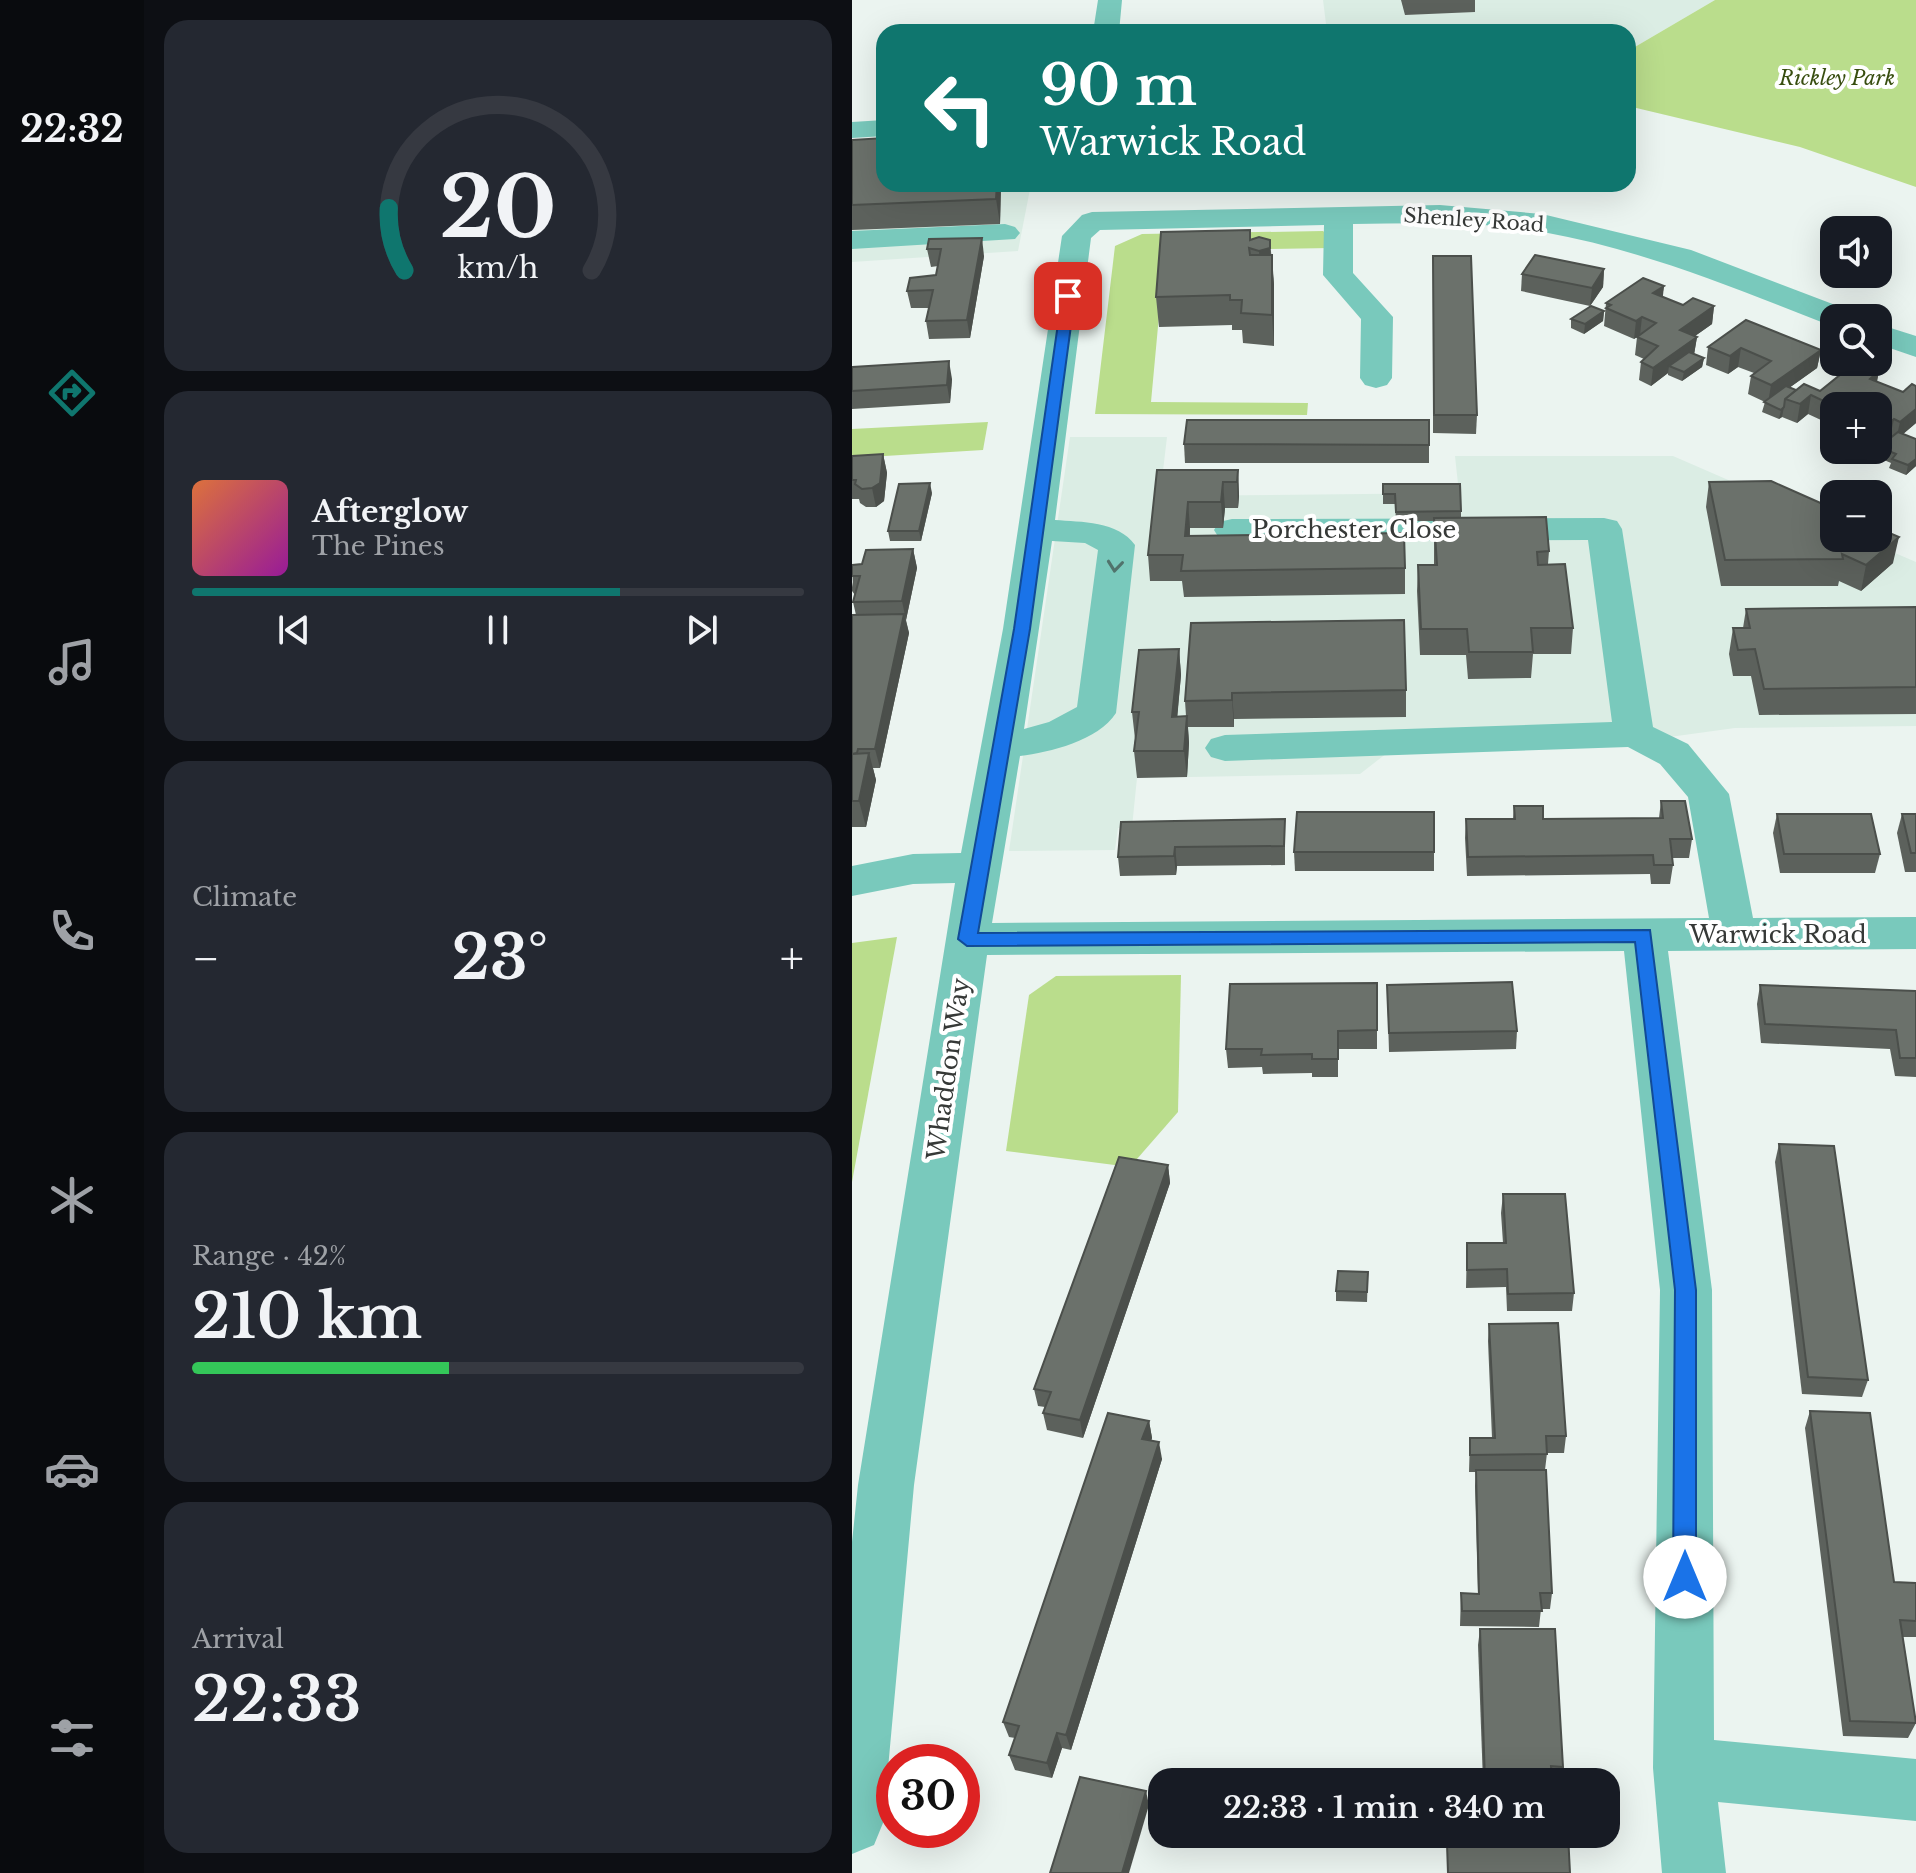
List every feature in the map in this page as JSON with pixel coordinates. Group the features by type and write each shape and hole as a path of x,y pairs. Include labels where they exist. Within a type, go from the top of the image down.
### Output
{"street":[{"path":"1107,24 1110,0"},
{"path":"852,130 876,128"},
{"path":"1136,195 1238,192 1236,217"},
{"name":"Shenley Road","path":"1088,206 1236,217 1440,214 1542,223 1680,256 1820,310"},
{"name":"Whaddon Way","path":"853,1807 886,1485 967,939 1004,744 1077,236 1088,206"},
{"path":"1339,215 1338,275 1377,317 1376,378"},
{"path":"852,240 1005,233"},
{"path":"1892,338 1916,347"},
{"path":"1004,744 1029,744 1061,734 1096,713 1117,545 1092,533 1034,529"},
{"name":"Porchester Close","path":"1232,530 1604,529 1634,734"},
{"path":"1225,748 1634,734 1674,754 1708,794 1734,934"},
{"path":"852,881 913,869 980,868"},
{"name":"Warwick Road","path":"967,939 1916,933"},
{"path":"1644,935 1686,1290 1684,1768 1694,1873"},
{"path":"1684,1768 1916,1790"}],"shaded area":[{"path":"1323,0 1715,0 1636,46 1636,24 1326,24"},
{"path":"852,146 876,174 876,192 1029,192 1018,251 852,262"},
{"path":"1070,437 1167,437 1160,496 1459,493 1455,456 1673,456 1820,520 1820,552 1892,552 1916,562 1916,726 1735,728 1604,746 1387,753 1360,774 1137,778 1132,827 1118,828 1115,850 1009,851"}],"green space":[{"name":"Rickley Park","path":"1715,0 1916,0 1916,187 1800,147 1636,108 1636,46"},
{"path":"1323,231 1330,237 1331,248 1165,251 1151,402 1308,403 1307,415 1095,414 1115,246 1142,234"},
{"path":"988,422 983,450 852,458 852,429"},
{"path":"897,937 852,1182 852,943"},
{"path":"1181,975 1178,1112 1130,1167 1006,1151 1029,995 1056,976"}],"building":[{"path":"876,138 876,192 996,192 996,199 852,205 852,140"},
{"path":"1250,230 1250,240 1259,237 1270,240 1270,248 1259,251 1249,248 1250,255 1272,255 1272,315 1241,313 1242,300 1230,300 1230,295 1156,297 1161,232"},
{"path":"982,238 967,320 926,321 933,290 907,291 910,278 936,275 941,249 927,249 929,239"},
{"path":"1535,255 1604,269 1592,288 1522,274"},
{"path":"1433,256 1471,256 1477,415 1434,415"},
{"path":"1643,278 1664,286 1653,293 1683,305 1693,298 1714,306 1680,330 1697,337 1653,368 1641,362 1658,346 1637,337 1656,323 1642,317 1636,321 1606,308 1611,305 1606,303"},
{"path":"1591,306 1604,311 1585,324 1571,319"},
{"path":"1746,320 1820,351 1771,385 1751,376 1771,361 1741,348 1730,356 1708,347"},
{"path":"1689,352 1704,358 1684,372 1669,366"},
{"path":"949,361 947,385 852,391 852,367"},
{"path":"1839,376 1873,376 1870,379 1903,392 1912,384 1916,386 1916,409 1900,422 1892,421 1892,392 1820,392 1820,399 1811,395 1800,404 1785,399 1804,384 1820,391"},
{"path":"1786,386 1796,390 1785,399 1781,410 1764,402"},
{"path":"1187,420 1429,420 1429,445 1184,444"},
{"path":"1898,432 1916,439 1916,459 1908,465 1892,459 1896,454 1892,452 1892,437"},
{"path":"883,454 880,483 862,489 855,484 856,480 852,480 852,456"},
{"path":"1157,470 1238,470 1237,482 1223,482 1221,502 1188,502 1185,536 1404,533 1405,568 1181,571 1183,555 1148,555"},
{"path":"1771,481 1820,503 1820,552 1881,552 1866,565 1842,554 1843,559 1725,560 1709,482"},
{"path":"930,483 919,531 888,531 899,484"},
{"path":"1383,484 1460,484 1461,511 1396,512 1395,494 1383,494"},
{"path":"1546,517 1549,551 1537,552 1538,565 1565,564 1573,628 1531,628 1533,652 1469,652 1467,629 1421,629 1418,565 1437,565 1434,518"},
{"path":"913,549 902,601 853,602 860,576 852,576 852,565 862,564 866,550"},
{"path":"1916,607 1916,687 1764,689 1755,649 1738,650 1733,628 1750,628 1746,609"},
{"path":"904,614 875,749 858,749 857,753 852,754 852,615"},
{"path":"1404,620 1406,690 1232,693 1232,700 1185,701 1191,623"},
{"path":"1179,649 1172,717 1187,716 1184,751 1134,751 1139,712 1132,712 1139,650"},
{"path":"869,753 859,801 852,801 852,754"},
{"path":"1661,801 1685,801 1692,839 1670,839 1673,865 1654,865 1653,855 1468,857 1466,819 1515,819 1514,806 1543,806 1543,819 1663,818"},
{"path":"1297,812 1434,812 1434,852 1294,852"},
{"path":"1777,814 1871,814 1880,854 1784,854"},
{"path":"1902,814 1916,814 1916,853 1911,853"},
{"path":"1285,819 1284,846 1175,847 1174,856 1118,857 1121,822"},
{"path":"1512,982 1517,1031 1389,1033 1387,985"},
{"path":"1377,983 1377,1030 1338,1031 1338,1059 1312,1059 1312,1054 1261,1055 1262,1049 1226,1049 1230,984"},
{"path":"1760,985 1916,991 1916,1058 1900,1058 1896,1030 1765,1024"},
{"path":"1779,1144 1834,1146 1868,1380 1808,1377"},
{"path":"1119,1157 1168,1165 1080,1420 1043,1413 1051,1392 1034,1389"},
{"path":"1503,1194 1565,1194 1574,1293 1508,1294 1507,1269 1467,1270 1467,1243 1506,1243"},
{"path":"1338,1271 1368,1272 1367,1292 1336,1291"},
{"path":"1558,1323 1566,1436 1546,1436 1547,1454 1470,1455 1470,1438 1495,1438 1489,1324"},
{"path":"1810,1411 1870,1413 1894,1582 1916,1583 1916,1621 1900,1620 1916,1723 1850,1721"},
{"path":"1108,1413 1149,1421 1142,1439 1159,1442 1066,1735 1057,1733 1047,1763 1009,1755 1019,1726 1003,1722"},
{"path":"1476,1470 1546,1470 1552,1593 1540,1593 1542,1611 1462,1611 1461,1593 1479,1594"},
{"path":"1480,1629 1555,1629 1563,1767 1485,1768"},
{"path":"1080,1777 1146,1791 1122,1873 1050,1873"},
{"path":"1447,1848 1569,1848 1570,1873 1448,1873"}],"route":[{"path":"1068,296 1004,744 967,939 1644,935 1686,1290 1685,1577"}]}
